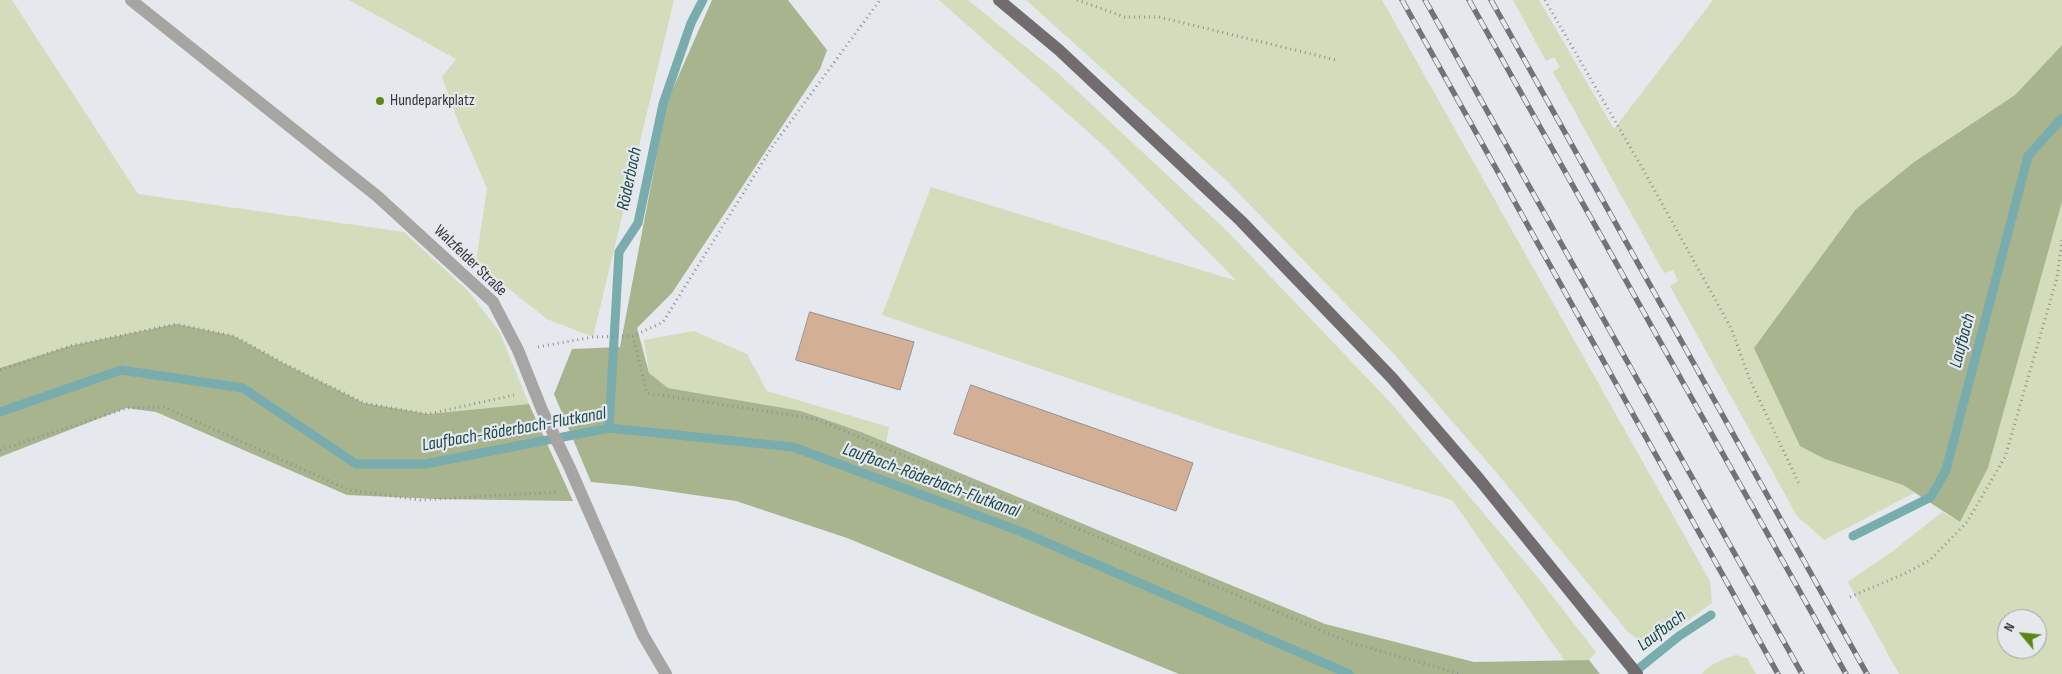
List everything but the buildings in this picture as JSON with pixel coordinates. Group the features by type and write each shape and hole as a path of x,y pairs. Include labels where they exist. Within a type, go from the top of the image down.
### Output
{"main road":[{"path":"999,0 1059,50 1241,221 1392,378 1479,479 1637,674"}],"street":[{"name":"Walzfelder Straße","path":"131,0 384,203 493,302 518,350 542,410 580,490 643,635 666,674"}],"path":[{"path":"518,350 593,337 633,336 663,322 772,147 880,0"},
{"path":"1076,0 1125,17 1159,17 1336,60"},
{"path":"1545,0 1640,164 1731,328 1750,380 1800,486"},
{"path":"1850,597 1906,573 1930,560 1967,522 2005,457 2057,278 2062,240"},
{"path":"0,370 70,346 176,324 234,336 283,364 364,403 428,414 534,391"},
{"path":"633,336 647,392 816,419 1350,642 1460,674"},
{"path":"0,450 126,408 164,407 350,490 420,500 580,490"}],"green space":[{"path":"0,0 12,0 138,194 404,232 469,292 499,331 529,404 428,414 364,403 283,363 234,336 0,370"},
{"path":"349,0 674,0 593,337 547,319 476,263 487,188 459,124 442,77 456,59"},
{"path":"712,0 788,0 827,50 820,69 672,293 637,328 649,373 668,388 801,411 861,432 1325,624 1474,662 1589,660 1600,674 1179,674 847,538 736,501 591,482 554,394 572,349 620,347 667,102"},
{"path":"939,0 968,0 1059,74 1228,232 1389,401 1539,579 1596,652 1589,660 1565,661 1452,500 1218,429 882,315 931,187 1237,281 1104,146"},
{"path":"1026,0 1382,0 1710,581 1712,603 1650,648 1628,632 1496,472 1394,354 1227,181"},
{"path":"1513,0 1539,0 1614,129 1713,0 2062,0 2062,45 2015,95 1914,162 1856,209 1825,459 1903,485 1914,493 1824,540 1797,516 1670,286 1678,281 1673,270 1664,273 1553,72 1560,67 1554,57 1546,61"},
{"path":"2062,45 2062,202 1988,468 1960,522 1903,485 1825,459 1800,446 1754,348 1856,209 1914,162 2015,95"},
{"path":"2062,202 2062,674 1899,674 1848,582 1893,551 1942,512 1960,522 1988,468"},
{"path":"176,324 234,336 283,363 364,403 428,414 529,404 573,501 437,499 347,495 156,412 126,408 0,457 0,368 70,346"},
{"path":"694,331 747,354 767,391 889,427 886,443 801,411 668,388 649,373 644,340"},
{"path":"1736,655 1747,658 1756,674 1702,674 1713,664"}],"waterway":[{"name":"Röderbach","path":"609,428 619,252 638,223 663,104 691,23 703,0"},
{"name":"Laufbach","path":"1853,536 1931,497 1946,470 2028,156 2062,118"},
{"name":"Laufbach-Röderbach-Flutkanal","path":"0,412 121,370 243,388 356,464 425,464 609,428 793,447 1022,532 1349,674"},
{"name":"Laufbach","path":"1632,674 1679,636 1711,615"}],"railway":[{"path":"1402,0 1778,674"},
{"path":"1425,0 1802,674"},
{"path":"1469,0 1846,674"},
{"path":"1491,0 1867,674"}],"place":[{"name":"Hundeparkplatz","path":"380,101"}]}
